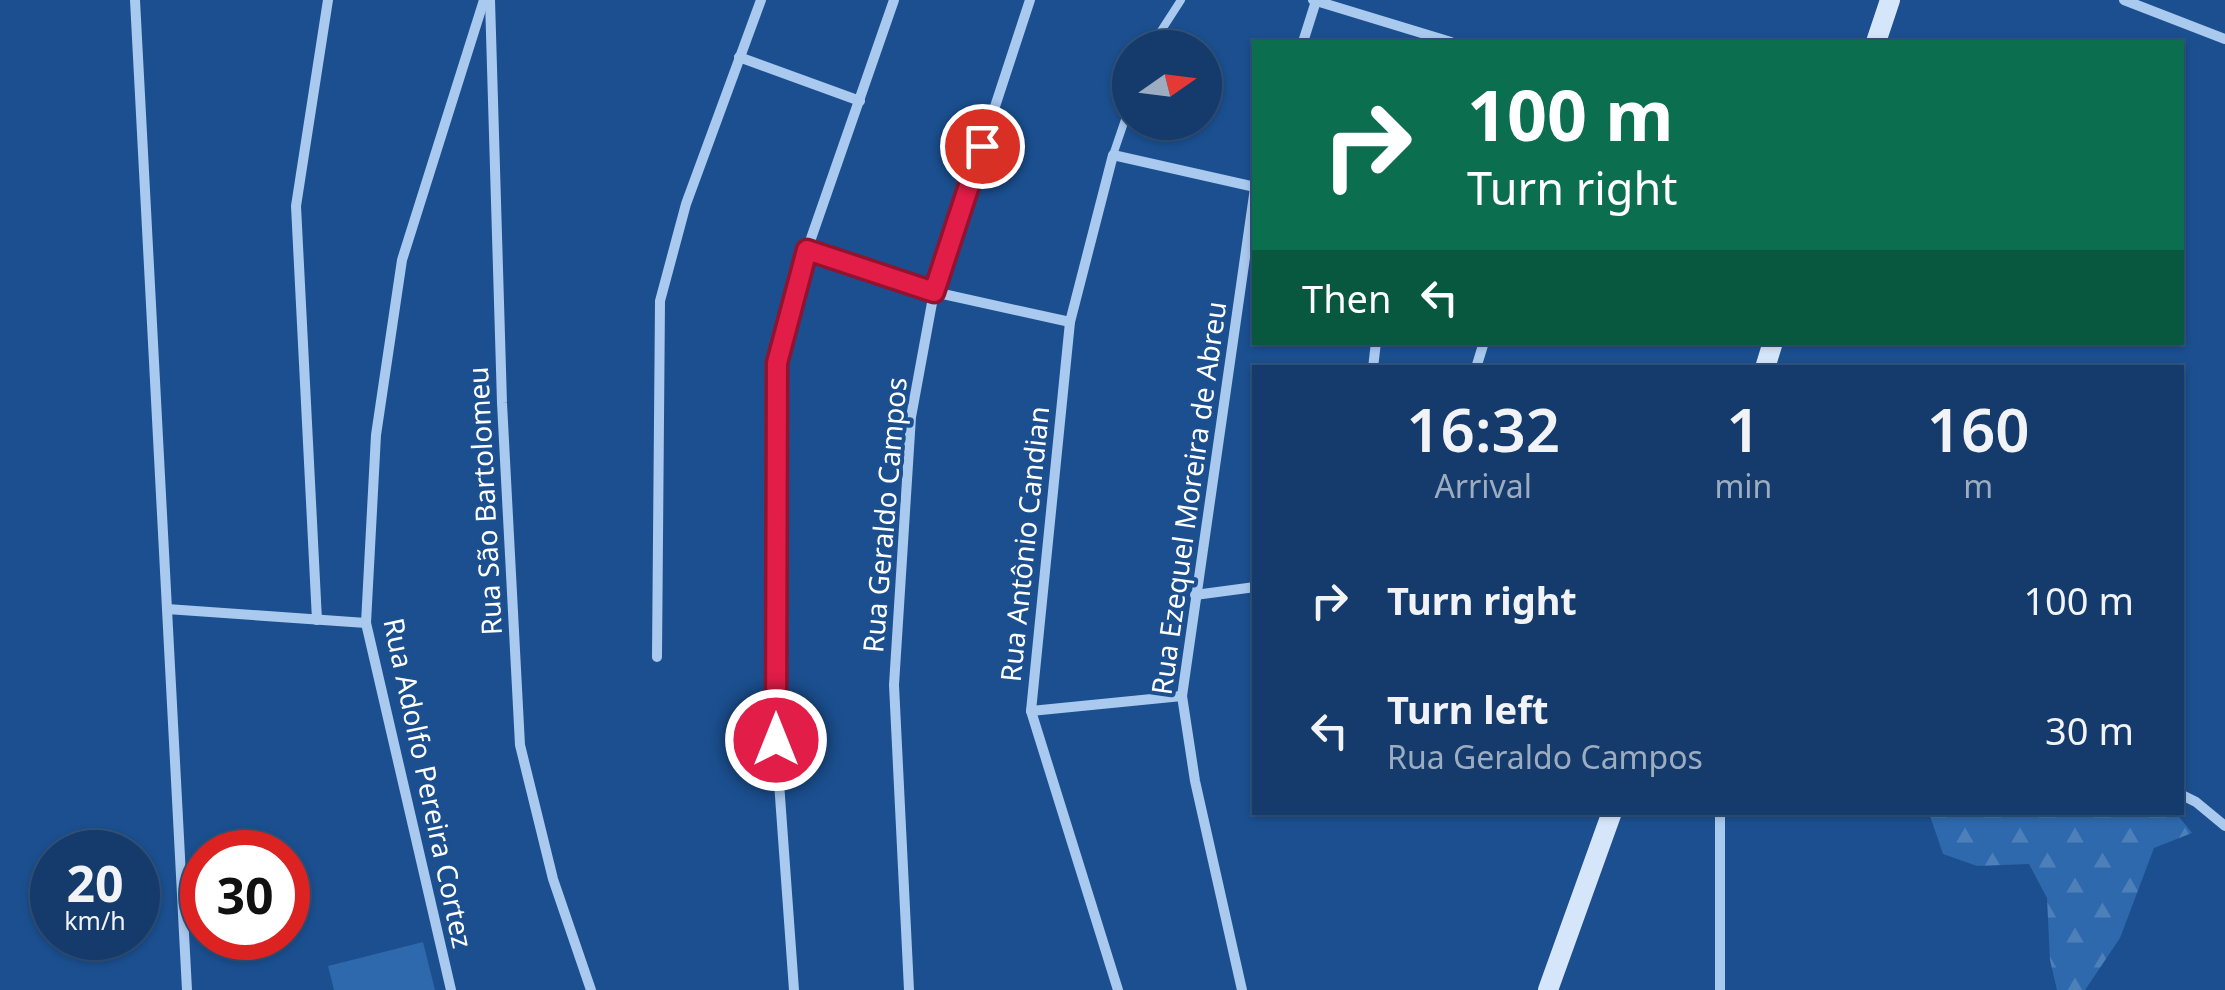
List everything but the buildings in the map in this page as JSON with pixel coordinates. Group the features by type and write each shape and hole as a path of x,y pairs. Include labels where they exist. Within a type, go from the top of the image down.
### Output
{"street":[{"path":"135,0 188,990"},
{"path":"317,620 296,206 328,0"},
{"name":"Rua Adolfo Pereira Cortez","path":"451,990 366,623 376,434 402,260 487,0"},
{"name":"Rua São Bartolomeu","path":"487,0 520,745 553,879 591,990"},
{"path":"657,657 660,300 686,204 760,0"},
{"path":"794,990 776,740 777,363 807,250 894,0"},
{"name":"Rua Geraldo Campos","path":"909,990 894,685 911,417 934,292 1030,0"},
{"path":"1877,40 1890,0"},
{"path":"2124,0 2225,39"},
{"path":"1304,40 1314,1 1444,40"},
{"path":"739,57 860,101"},
{"path":"1113,155 1252,186"},
{"name":"Rua Antônio Candian","path":"1113,155 1070,322 1030,711 1118,990"},
{"name":"Rua Ezequel Moreira de Abreu","path":"1242,990 1195,781 1182,696 1252,207"},
{"path":"807,250 934,292 1070,322"},
{"path":"1195,595 1252,587"},
{"path":"167,609 366,623"},
{"path":"1030,711 1182,696"},
{"path":"2184,796 2225,826"},
{"path":"1548,990 1611,815"},
{"path":"1720,815 1720,990"}],"lane":[{"path":"1162,30 1181,0"},
{"path":"1113,155 1118,140"}],"green space":[{"path":"1930,815 2178,815 2192,833 2154,848 2120,938 2085,990 2057,990 2050,960 2047,898 2029,864 1977,866 1943,854"},
{"path":"423,942 435,990 334,990 328,966"}],"route":[{"path":"776,740 777,363 807,250 934,292 982,146"}]}
